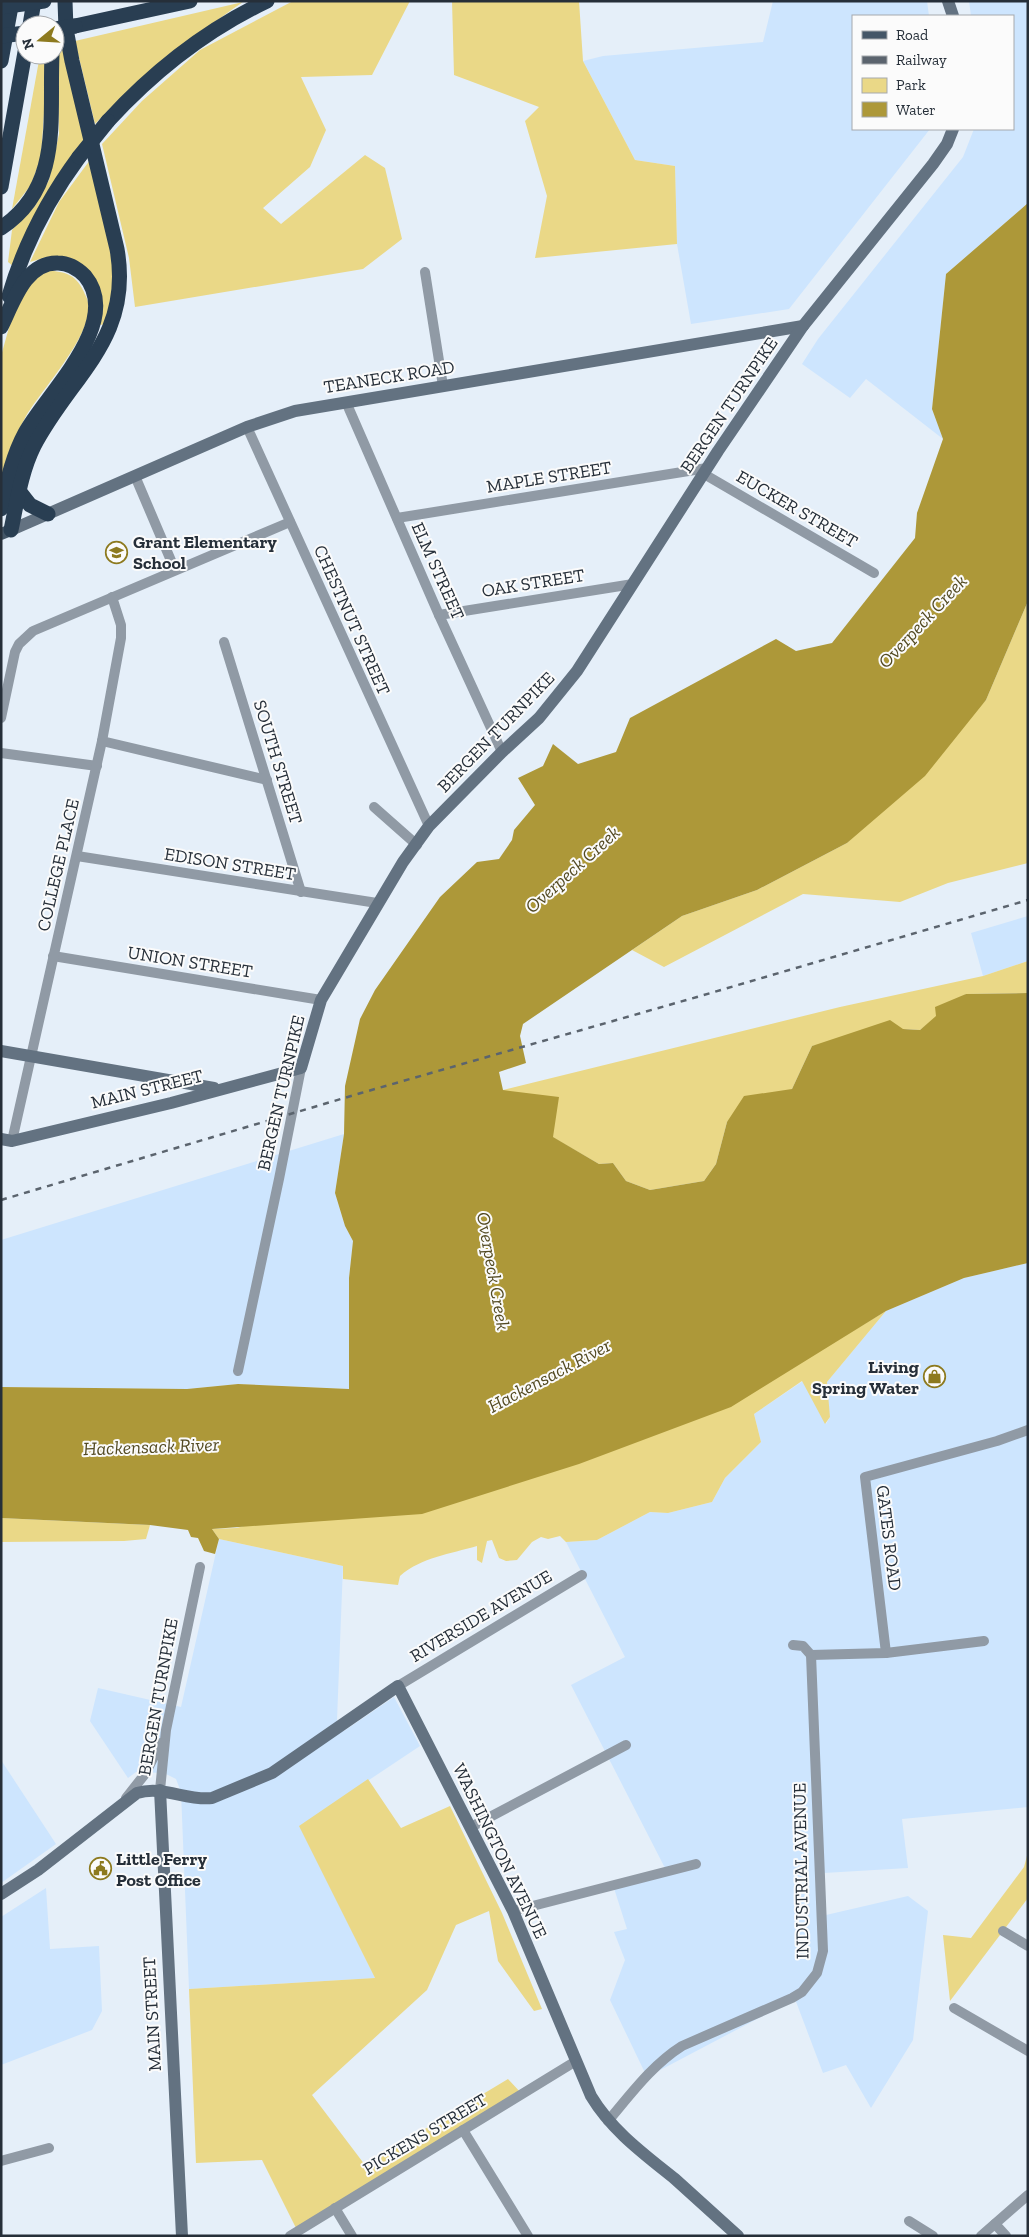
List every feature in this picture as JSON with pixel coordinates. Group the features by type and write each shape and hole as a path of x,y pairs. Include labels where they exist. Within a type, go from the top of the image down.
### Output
{"highway":[{"path":"1,61 12,1"},
{"path":"32,15 34,1"},
{"path":"1,7 44,1"},
{"path":"56,15 58,1"},
{"path":"6,532 24,469 37,440 106,338 115,313 119,287 117,248 72,61 66,29 64,1"},
{"path":"65,26 75,26 190,1"},
{"path":"1,327 9,294 34,230 58,186 108,121 142,86 180,54 227,23 267,1"},
{"path":"1,36 15,34"},
{"path":"1,187 23,65"},
{"path":"1,228 26,206 35,193 45,171 50,143 52,65"},
{"path":"1,327 19,289 28,277 40,267 56,263 67,264 82,273 90,283 95,308 90,336 25,433 13,461 1,509"},
{"path":"19,491 30,505 48,514"}],"street":[{"path":"948,1 952,15"},
{"name":"BERGEN TURNPIKE","path":"238,1372 301,1068 321,1000 402,862 417,845 429,826 502,752 539,718 561,693 803,326 933,164 947,144 953,130"},
{"path":"424,272 443,386"},
{"name":"TEANECK ROAD","path":"6,532 247,427 294,411 803,326"},
{"name":"ELM STREET","path":"346,402 439,615 502,752"},
{"name":"CHESTNUT STREET","path":"247,427 429,826"},
{"name":"MAPLE STREET","path":"397,518 706,471"},
{"name":"EUCKER STREET","path":"706,471 874,573"},
{"path":"135,476 175,570"},
{"path":"1,718 15,652 26,636 39,628 290,522"},
{"name":"OAK STREET","path":"439,615 632,584"},
{"name":"COLLEGE PLACE","path":"5,1142 30,1056 102,741 122,638 121,626 112,597"},
{"name":"SOUTH STREET","path":"224,642 301,892"},
{"path":"102,741 267,780"},
{"path":"1,753 97,766"},
{"path":"374,807 417,845"},
{"name":"EDISON STREET","path":"77,856 377,903"},
{"name":"UNION STREET","path":"54,956 321,1000"},
{"path":"1,1052 219,1089"},
{"name":"MAIN STREET","path":"5,1142 171,1103 301,1068"},
{"path":"161,1079 168,1087 171,1103"},
{"name":"GATES ROAD","path":"886,1653 865,1477 997,1441 1028,1430"},
{"name":"BERGEN TURNPIKE","path":"1,1894 38,1870 137,1793 148,1790 160,1790 166,1730 200,1567"},
{"name":"RIVERSIDE AVENUE","path":"398,1686 582,1575"},
{"path":"793,1644 803,1646 811,1655 886,1653 984,1641"},
{"name":"INDUSTRIAL AVENUE","path":"608,2121 650,2073 670,2054 682,2046 792,1998 806,1988 817,1974 823,1951 811,1655"},
{"path":"160,1790 202,1799 212,1798 272,1773 398,1686"},
{"name":"WASHINGTON AVENUE","path":"398,1686 513,1911 591,2096 608,2121 738,2236"},
{"path":"120,1805 145,1774 166,1730"},
{"path":"471,1827 626,1745"},
{"name":"MAIN STREET","path":"160,1790 182,2236"},
{"path":"513,1911 696,1864"},
{"path":"1003,1931 1028,1946"},
{"path":"954,2008 1028,2051"},
{"name":"PICKENS STREET","path":"290,2236 576,2061"},
{"path":"463,2130 528,2236"},
{"path":"1,2161 49,2148"},
{"path":"981,2236 1028,2196"},
{"path":"335,2208 352,2236"},
{"path":"909,2221 933,2236"},
{"path":"995,2224 1006,2236"}],"shaded area":[{"path":"773,1 927,1 929,15 852,15 852,130 929,130 789,309 691,324 677,244 675,166 635,160 583,61 603,56 763,42"},
{"path":"969,1 1028,1 1028,203 946,274 932,409 943,439 866,379 850,398 802,364 818,339 963,157 974,130 1014,130 1014,15 971,15"},
{"path":"1028,916 1028,961 983,976 971,933"},
{"path":"344,1134 335,1193 345,1226 353,1241 349,1278 350,1389 238,1384 187,1389 1,1387 1,1240"},
{"path":"1028,1263 1028,1807 902,1819 908,1868 824,1873 826,1915 908,1896 928,1911 913,2040 871,2108 846,2065 823,2073 795,1999 647,2077 610,2000 625,1960 614,1932 627,1929 612,1882 665,1868 571,1685 625,1657 566,1542 597,1540 650,1512 668,1513 712,1502 725,1478 761,1442 754,1414 803,1381 826,1424 830,1417 826,1383 886,1311 964,1278"},
{"path":"219,1539 343,1566 337,1720 344,1731 394,1697 420,1746 300,1826 375,1978 189,1989 181,1792 176,1779 164,1773 136,1772 128,1778 90,1721 98,1688 181,1707"},
{"path":"1,1760 56,1844 1,1883"},
{"path":"46,1888 50,1949 99,1946 102,2011 92,2030 1,2065 1,1917"}],"green space":[{"path":"293,1 410,1 372,75 301,77 326,130 310,167 263,208 281,224 365,155 385,168 402,239 363,269 135,307 129,258 102,144 142,101 200,50"},
{"path":"452,1 579,1 583,61 635,160 675,166 677,244 535,258 547,196 525,121 539,107 454,75"},
{"path":"243,2 166,59 95,124 75,41"},
{"path":"65,52 85,139 13,266 8,262 12,230 35,206 49,180 59,134 57,65 65,65"},
{"path":"38,65 47,65 41,157 31,185 12,209"},
{"path":"90,160 109,242 115,282 106,324 100,325 99,292 69,258 47,257 30,262 59,202"},
{"path":"44,270 68,274 77,280 88,300 88,315 83,330 65,362 32,407 17,433 1,482 1,356 10,324 27,286"},
{"path":"1028,601 1028,863 948,883 900,902 803,894 664,967 632,950 682,916 757,890 847,843 986,700"},
{"path":"1028,961 1028,993 966,994 920,1030 903,1029 812,1046 792,1089 727,1122 716,1164 704,1181 650,1190 626,1181 613,1163 599,1164 552,1137 503,1090 840,1007 983,976"},
{"path":"886,1311 827,1382 830,1417 825,1424 802,1381 754,1414 761,1442 725,1478 712,1502 668,1513 650,1512 597,1540 566,1542 560,1536 548,1539 541,1537 532,1542 517,1560 506,1561 499,1558 492,1540 487,1541 482,1563 477,1560 477,1546 418,1564 400,1576 398,1585 343,1579 343,1566 219,1539 212,1529 237,1528 812,1355"},
{"path":"1,1518 150,1525 146,1539 124,1541 1,1542"},
{"path":"368,1779 401,1828 450,1806 502,1913 542,2009 534,2011 498,1961 489,1911 456,1925 427,1990 312,2095 365,2165 508,2079 522,2094 297,2230 262,2160 196,2163 189,1989 375,1978 299,1826"},
{"path":"1028,1852 1028,1898 950,2001 943,1935 971,1938 1024,1867"}],"water":[{"path":"1028,203 1028,601 986,700 925,776 847,843 757,890 682,916 523,1024 520,1036 526,1063 499,1072 503,1090 559,1097 553,1137 599,1164 613,1163 626,1181 650,1190 704,1181 716,1164 727,1122 744,1096 792,1089 812,1046 890,1020 903,1029 920,1030 936,1016 935,1007 966,994 1028,993 1028,1263 964,1278 886,1311 731,1407 579,1464 422,1514 212,1529 219,1539 215,1554 204,1551 198,1538 191,1537 188,1530 150,1525 1,1518 1,1387 187,1389 238,1384 349,1389 349,1278 353,1241 345,1226 335,1193 344,1134 345,1086 360,1019 375,990 440,897 477,862 499,859 512,840 514,830 535,805 518,778 543,766 553,744 578,764 616,752 630,718 776,639 796,651 832,643 915,538 917,513 943,439 932,409 946,274"}],"railway":[{"path":"1,1200 361,1093 1028,900"}],"place":[{"name":"Grant Elementary School","path":"117,552"},
{"name":"Living Spring Water","path":"935,1377"},
{"name":"Little Ferry Post Office","path":"100,1869"}],"water label":[{"name":"Overpeck Creek","path":"922,621"},
{"name":"Overpeck Creek","path":"572,869"},
{"name":"Overpeck Creek","path":"494,1271"},
{"name":"Hackensack River","path":"549,1375"},
{"name":"Hackensack River","path":"151,1446"}]}
